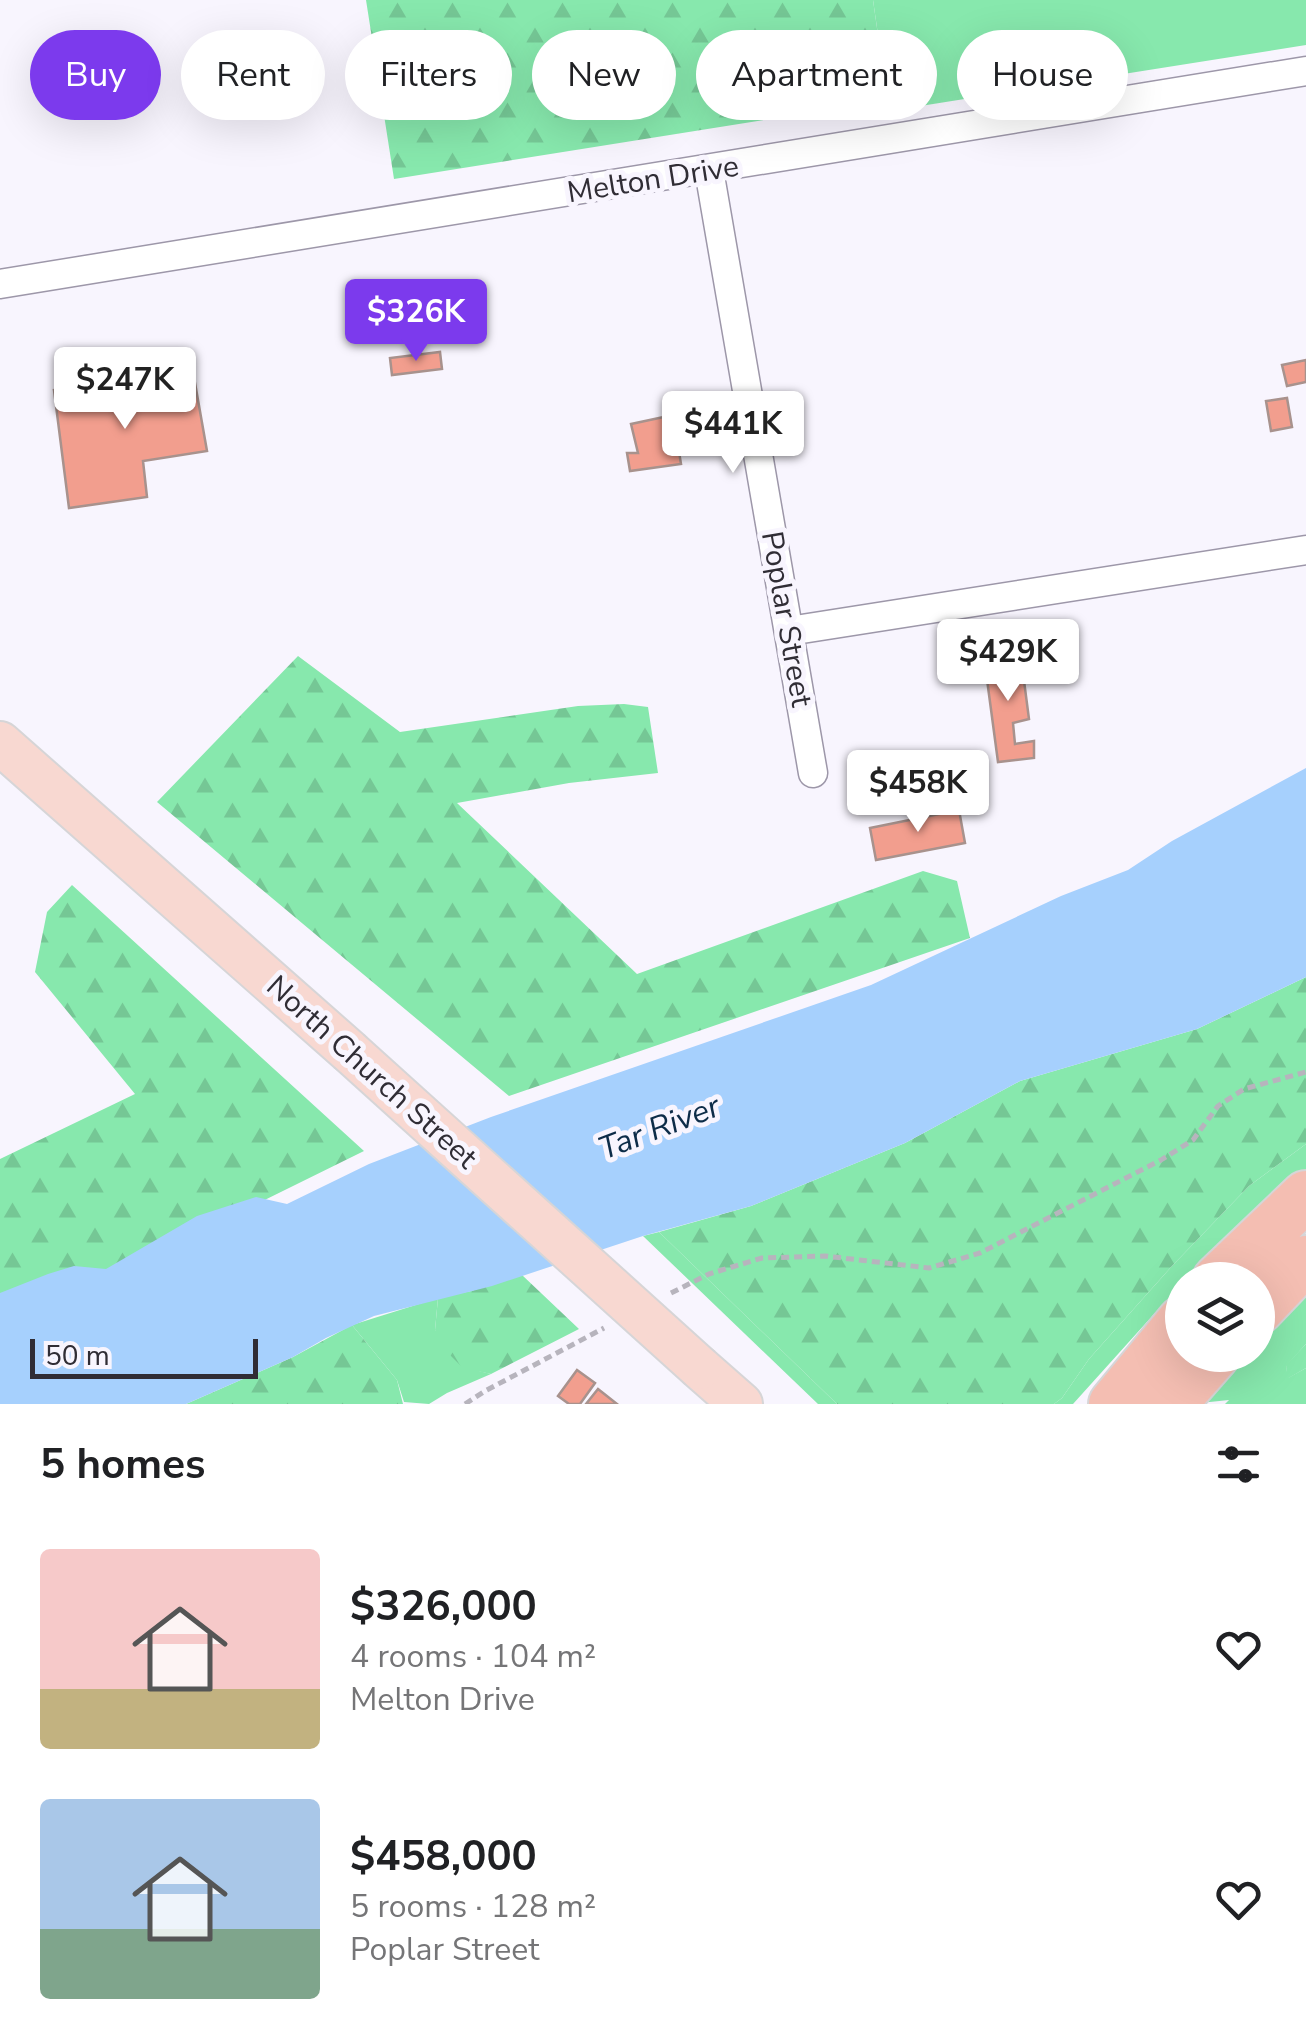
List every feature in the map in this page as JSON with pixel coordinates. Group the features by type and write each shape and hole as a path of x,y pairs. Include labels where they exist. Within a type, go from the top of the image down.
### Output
{"highway":[{"path":"1237,1262 1306,1196"},
{"path":"1275,1291 1306,1261"},
{"path":"1114,1404 1165,1342"},
{"path":"1171,1404 1199,1372"}],"main road":[{"name":"North Church Street","path":"0,743 741,1404"}],"street":[{"name":"Melton Drive","path":"0,284 1306,71"},
{"name":"Poplar Street","path":"709,170 813,773"},
{"path":"788,631 1306,550"}],"path":[{"path":"658,1300 709,1274 762,1258 825,1256 929,1268 980,1253 1194,1140 1218,1106 1244,1090 1306,1072"},
{"path":"465,1404 607,1326"}],"green space":[{"path":"366,0 873,0 877,30 696,30 696,120 763,120 394,179 385,120 512,120 512,30 371,30"},
{"path":"873,0 1306,0 1306,45 1128,73 1128,30 957,30 957,100 937,103 937,30 877,30"},
{"path":"298,656 400,732 578,706 648,707 658,773 569,783 457,803 637,974 923,871 957,881 970,938 509,1096 157,802"},
{"path":"72,885 364,1151 125,1269 0,1313 0,1159 135,1094 35,972 47,912"},
{"path":"1306,977 1306,1144 1249,1186 1176,1262 1165,1262 1165,1274 1054,1404 837,1404 659,1232 751,1206 905,1143 1020,1081 1197,1029"},
{"path":"1306,1144 1306,1177 1258,1213 1205,1262 1176,1262 1249,1186"},
{"path":"659,1232 837,1404 818,1404 643,1236"},
{"path":"1165,1274 1165,1302 1073,1404 1054,1404"},
{"path":"522,1275 579,1329 491,1374 463,1368 443,1348 435,1330 438,1298"},
{"path":"1306,1278 1306,1344 1286,1366 1288,1378 1306,1368 1306,1404 1225,1404 1229,1400 1200,1403 1220,1372 1275,1372 1275,1309"},
{"path":"438,1298 435,1330 479,1371 491,1374 429,1404 404,1402 397,1380 352,1325"},
{"path":"352,1325 397,1380 403,1404 186,1404 293,1357"},
{"path":"1306,1344 1306,1368 1287,1379 1286,1365"}],"water":[{"name":"Tar River","path":"1306,768 1306,977 1197,1029 1020,1081 905,1143 751,1206 643,1236 492,1286 374,1316 186,1404 0,1404 0,1293 74,1266 106,1269 197,1216 256,1197 287,1204 369,1164 491,1117 871,985 1061,896 1128,870 1172,841"}],"building":[{"path":"440,352 442,369 392,375 390,358"},
{"path":"1306,360 1306,382 1287,386 1282,365"},
{"path":"192,366 207,451 143,461 147,497 69,508 54,390"},
{"path":"1287,398 1292,427 1271,431 1266,401"},
{"path":"673,415 681,464 630,471 627,453 638,453 631,424"},
{"path":"1020,650 1029,719 1013,723 1015,744 1034,741 1034,758 998,762 984,657"},
{"path":"959,810 965,843 876,860 870,828"},
{"path":"577,1370 595,1383 580,1404 569,1404 558,1396"},
{"path":"598,1389 617,1404 586,1404"}]}
